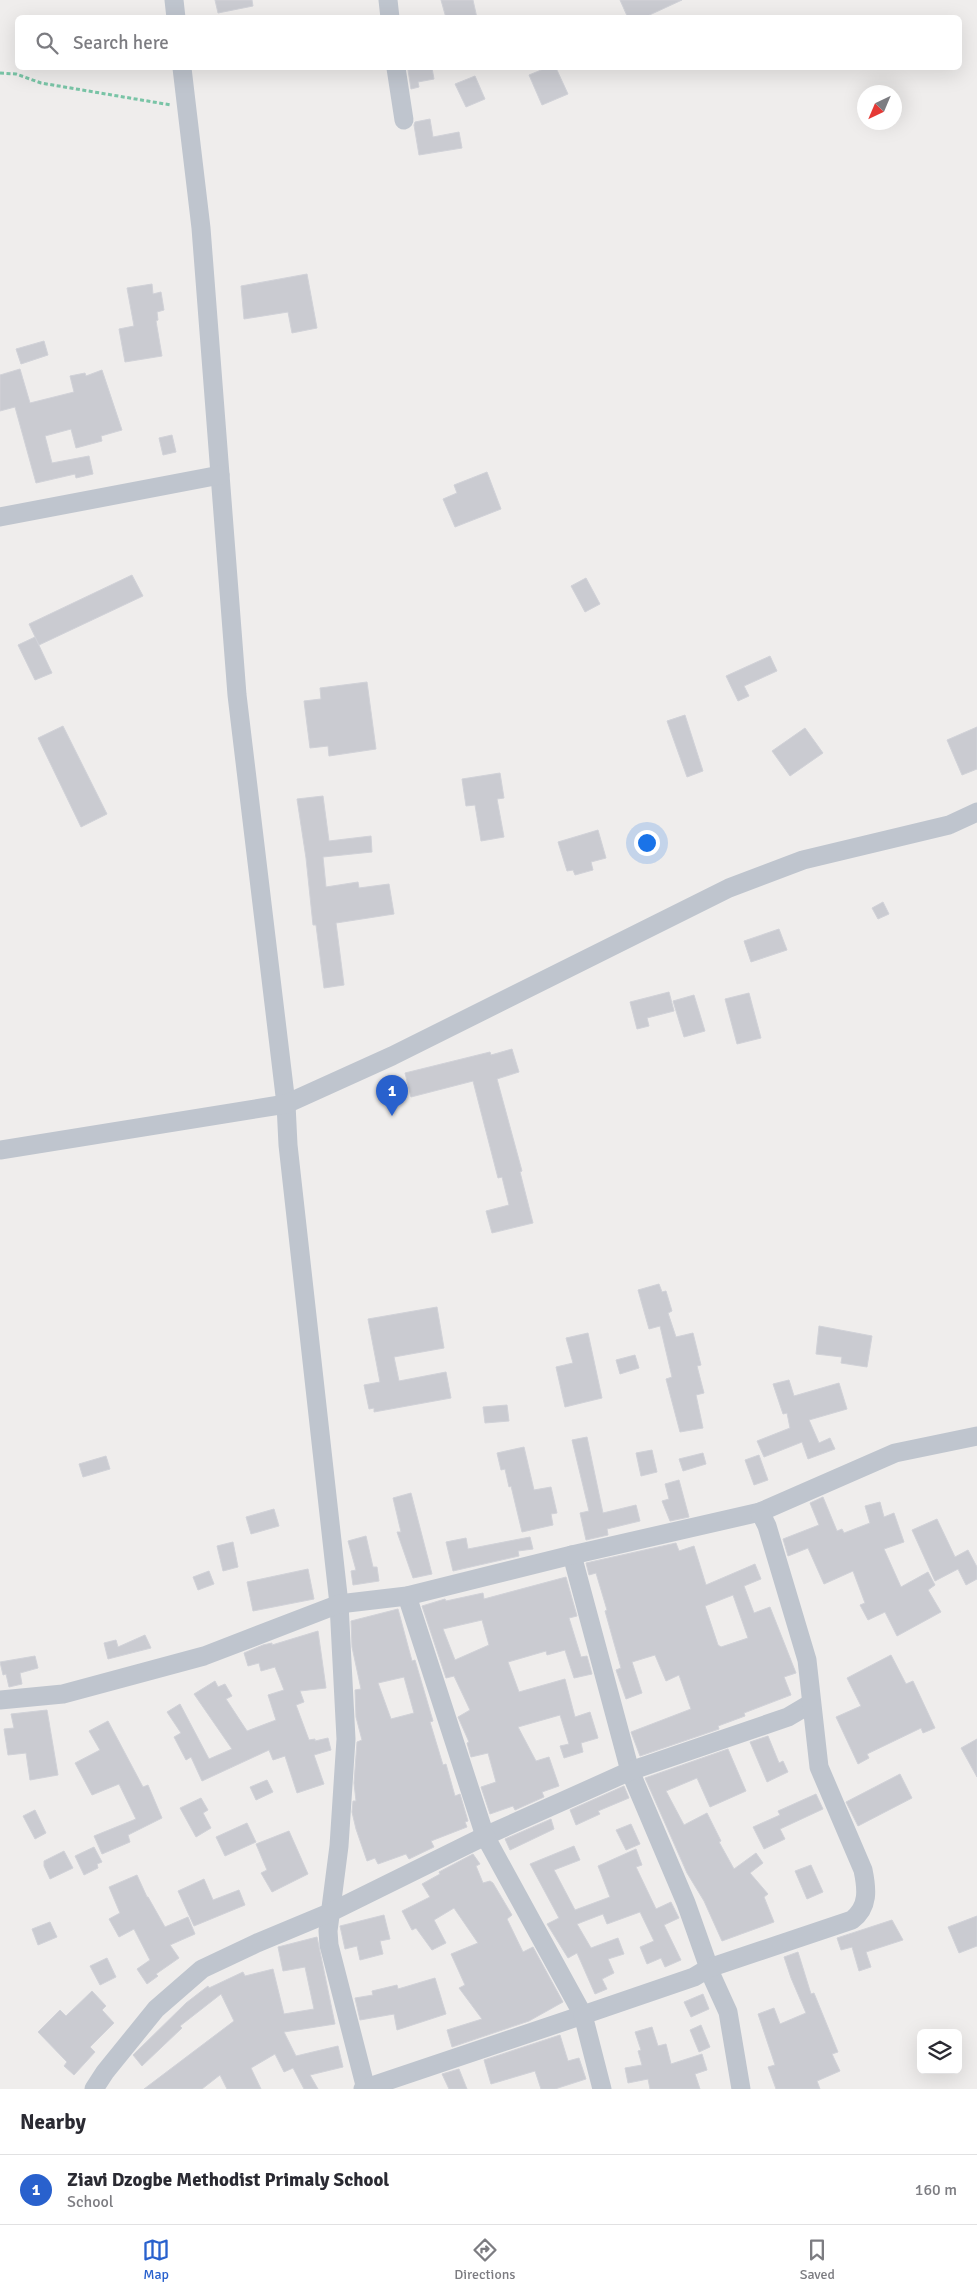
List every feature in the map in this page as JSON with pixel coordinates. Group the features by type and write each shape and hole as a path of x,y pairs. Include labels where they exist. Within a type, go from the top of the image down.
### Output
{"street":[{"path":"174,0 176,15"},
{"path":"388,0 390,15"},
{"path":"182,70 201,228 237,695 286,1104 288,1145 339,1604 346,1739 339,1846 328,1931 329,1945 365,2089 694,1977 709,1968 852,1920 863,1910 867,1887 863,1870 819,1767 810,1704 810,1681 807,1660 767,1526 760,1512"},
{"path":"396,70 404,120"},
{"path":"0,517 220,475"},
{"path":"0,1150 286,1104 392,1056 729,888 803,860 949,824 977,812"},
{"path":"0,1700 63,1694 204,1656 339,1604 407,1596 572,1555 760,1512 896,1453 977,1436"},
{"path":"572,1555 630,1771 686,1903 709,1968 728,2012 741,2089"},
{"path":"407,1596 486,1836 583,2015 602,2089"},
{"path":"94,2089 105,2072 156,2010 202,1969 258,1942 330,1913 486,1836 630,1771 788,1717 810,1704"}],"path":[{"path":"0,73 16,74 41,83 186,108"}],"building":[{"path":"215,0 252,0 253,6 218,13"},
{"path":"441,0 473,0 476,15 445,15"},
{"path":"620,0 682,0 650,15 627,15"},
{"path":"408,70 432,70 434,79 418,82 419,87 411,89"},
{"path":"541,70 557,70 568,94 542,105 529,75"},
{"path":"475,76 485,99 466,107 455,84"},
{"path":"430,119 433,137 459,132 462,148 419,155 414,125 415,122"},
{"path":"307,274 317,328 292,333 288,312 244,319 241,286"},
{"path":"152,284 153,294 161,292 164,310 157,312 158,320 156,321 162,356 125,362 119,329 134,326 127,288"},
{"path":"44,341 48,355 21,364 16,349"},
{"path":"20,369 30,403 74,392 70,376 85,373 86,376 102,370 122,430 101,436 102,441 76,448 71,429 45,436 52,463 89,456 93,474 76,478 75,474 36,483 15,407 0,411 0,375"},
{"path":"172,435 176,452 163,455 159,438"},
{"path":"487,472 501,509 455,527 443,499 457,493 454,485"},
{"path":"132,575 143,596 39,645 29,624"},
{"path":"586,578 600,604 585,612 571,586"},
{"path":"35,637 52,673 35,680 18,645"},
{"path":"770,656 777,671 744,686 749,696 738,701 726,676"},
{"path":"367,682 376,749 329,756 328,746 310,748 304,701 321,699 320,688"},
{"path":"685,715 703,771 687,777 667,721"},
{"path":"63,726 107,814 81,827 38,738"},
{"path":"977,727 977,769 962,775 947,740"},
{"path":"805,728 823,753 790,776 772,751"},
{"path":"500,773 504,798 497,799 504,837 481,841 475,805 466,806 462,779"},
{"path":"323,796 329,841 371,836 372,852 323,857 326,887 358,882 359,888 389,884 394,914 336,923 344,985 324,988 316,925 313,925 297,799"},
{"path":"598,830 606,858 591,862 593,870 575,875 573,870 567,871 558,842"},
{"path":"883,902 889,914 878,919 872,908"},
{"path":"779,929 787,950 751,962 744,941"},
{"path":"669,992 674,1011 647,1018 649,1026 637,1029 630,1002"},
{"path":"749,993 761,1038 737,1044 725,999"},
{"path":"694,995 705,1031 684,1037 673,1001"},
{"path":"512,1049 519,1072 497,1079 522,1171 520,1172 533,1223 492,1233 486,1211 509,1205 502,1177 498,1178 473,1081 411,1097 405,1073 490,1052 491,1055"},
{"path":"659,1284 662,1292 666,1291 672,1311 668,1313 676,1337 693,1333 701,1365 697,1366 704,1393 696,1395 703,1428 680,1432 666,1379 672,1377 660,1326 649,1329 638,1290"},
{"path":"437,1307 444,1348 394,1357 399,1381 446,1372 451,1398 374,1412 374,1408 369,1409 364,1385 380,1382 368,1319"},
{"path":"819,1326 872,1336 867,1367 841,1363 842,1357 816,1354"},
{"path":"588,1333 602,1398 565,1407 556,1367 573,1363 566,1338"},
{"path":"635,1355 639,1368 620,1374 616,1360"},
{"path":"789,1380 794,1396 839,1383 847,1409 809,1420 819,1443 830,1438 835,1449 808,1459 802,1442 764,1457 757,1441 790,1428 787,1413 783,1414 773,1384"},
{"path":"507,1405 509,1421 485,1423 483,1407"},
{"path":"587,1437 603,1513 636,1505 640,1521 607,1529 608,1535 586,1540 580,1513 589,1511 572,1440"},
{"path":"524,1447 534,1490 551,1487 557,1513 551,1514 553,1525 522,1532 511,1486 509,1487 505,1469 501,1470 497,1453"},
{"path":"652,1450 657,1472 641,1476 636,1453"},
{"path":"703,1453 706,1464 683,1471 679,1459"},
{"path":"759,1455 768,1480 754,1485 745,1460"},
{"path":"106,1456 110,1469 83,1477 79,1464"},
{"path":"679,1480 689,1517 670,1521 662,1501 669,1499 665,1484"},
{"path":"411,1493 432,1574 413,1578 397,1532 401,1532 393,1498"},
{"path":"823,1497 837,1531 842,1529 844,1533 870,1523 865,1506 880,1502 884,1517 894,1513 904,1542 884,1549 901,1587 928,1572 935,1585 928,1590 941,1612 897,1636 885,1612 868,1620 860,1605 865,1603 853,1571 824,1584 808,1548 788,1556 783,1539 819,1525 810,1503"},
{"path":"274,1509 279,1526 251,1534 246,1517"},
{"path":"937,1519 955,1557 968,1550 977,1567 977,1579 966,1585 958,1569 935,1581 912,1530"},
{"path":"366,1536 373,1567 377,1567 379,1581 353,1585 351,1571 356,1570 348,1541"},
{"path":"530,1537 533,1549 518,1551 519,1556 453,1571 446,1542 466,1538 468,1549"},
{"path":"233,1542 238,1567 223,1571 217,1546"},
{"path":"676,1543 679,1551 694,1546 706,1585 755,1564 761,1579 744,1586 754,1613 770,1607 796,1673 784,1677 791,1695 744,1713 745,1716 718,1726 719,1729 640,1756 631,1732 691,1709 679,1675 666,1681 655,1655 632,1662 642,1693 626,1699 616,1670 621,1668 605,1611 607,1610 596,1573 589,1575 586,1563","holes":["733,1595 748,1638 721,1647 718,1645 705,1606"]},
{"path":"308,1569 314,1599 253,1611 247,1582"},
{"path":"209,1571 214,1584 198,1590 193,1577"},
{"path":"566,1577 577,1616 569,1618 581,1657 587,1656 592,1674 574,1678 565,1650 547,1655 546,1651 508,1662 519,1692 565,1679 575,1717 590,1712 598,1738 581,1743 583,1752 564,1758 560,1746 569,1744 560,1715 518,1727 536,1761 549,1757 559,1786 542,1792 544,1797 515,1810 513,1806 490,1814 481,1787 496,1782 488,1753 471,1757 467,1743 469,1742 458,1717 470,1710 454,1676 446,1678 422,1606 445,1599 446,1601 483,1593 484,1599","holes":["482,1620 489,1645 455,1660 443,1629"]},
{"path":"398,1609 412,1661 415,1660 433,1721 430,1722 443,1765 446,1764 455,1796 460,1794 468,1821 465,1822 467,1827 431,1841 434,1847 409,1859 406,1854 378,1864 375,1858 367,1861 356,1829 352,1812 353,1801 356,1801 354,1783 357,1742 362,1740 356,1717 355,1690 361,1689 352,1647 351,1621","holes":["404,1677 414,1713 391,1719 378,1683"]},
{"path":"318,1631 326,1688 300,1691 304,1702 296,1705 309,1740 315,1739 315,1741 328,1738 331,1750 314,1755 324,1784 297,1793 285,1756 273,1760 269,1750 202,1781 191,1757 186,1760 174,1737 181,1733 167,1712 180,1704 209,1759 232,1749 194,1694 215,1681 218,1687 225,1684 232,1696 226,1699 247,1731 276,1720 268,1695 284,1690 275,1667 261,1671 259,1663 248,1666 244,1653 263,1645 272,1643 272,1645"},
{"path":"145,1635 151,1648 108,1659 104,1643 116,1640 118,1647"},
{"path":"891,1655 906,1684 913,1681 935,1728 923,1733 921,1728 867,1754 869,1758 858,1764 836,1717 861,1706 847,1678"},
{"path":"35,1656 38,1668 20,1673 22,1684 9,1687 6,1674 3,1675 0,1662"},
{"path":"47,1710 58,1775 30,1780 26,1753 8,1755 4,1729 14,1728 11,1714"},
{"path":"108,1721 143,1787 148,1785 162,1818 128,1835 130,1842 102,1854 94,1836 136,1819 119,1784 92,1795 75,1763 100,1750 89,1731"},
{"path":"768,1736 779,1763 783,1761 788,1772 767,1782 750,1742"},
{"path":"977,1739 977,1777 961,1748"},
{"path":"728,1749 746,1791 710,1807 697,1778 666,1791 684,1825 707,1813 721,1841 719,1842 734,1869 756,1853 763,1863 750,1873 768,1894 764,1897 774,1922 722,1941 704,1901 687,1873 645,1778"},
{"path":"900,1774 912,1798 858,1826 846,1802"},
{"path":"267,1780 273,1792 256,1800 250,1787"},
{"path":"624,1786 629,1798 598,1811 600,1814 576,1825 570,1810"},
{"path":"816,1794 823,1809 780,1829 785,1839 764,1849 753,1827 780,1815 778,1811"},
{"path":"201,1798 208,1810 203,1813 211,1828 196,1837 180,1808"},
{"path":"35,1810 46,1833 35,1839 23,1816"},
{"path":"551,1819 554,1829 510,1850 505,1839"},
{"path":"247,1823 256,1842 225,1856 216,1837"},
{"path":"631,1824 640,1844 626,1850 616,1830"},
{"path":"289,1831 308,1874 272,1892 261,1873 267,1870 256,1844"},
{"path":"574,1846 580,1860 554,1870 575,1910 610,1897 598,1866 636,1849 642,1865 636,1867 656,1909 671,1902 679,1918 664,1925 681,1960 665,1967 661,1958 647,1964 640,1947 654,1941 640,1912 607,1924 603,1914 577,1924 591,1948 618,1938 624,1954 608,1959 614,1973 602,1979 607,1989 595,1994 577,1953 568,1958 547,1924 559,1918 530,1864"},
{"path":"94,1847 102,1862 97,1864 98,1868 84,1875 75,1856"},
{"path":"64,1851 73,1868 50,1879 44,1866 44,1861"},
{"path":"473,1854 480,1864 476,1866 483,1883 490,1881 493,1883 512,1915 507,1919 523,1952 533,1947 563,2002 529,2021 452,2047 447,2030 482,2019 459,1988 465,1985 451,1954 478,1943 454,1908 434,1920 446,1943 432,1950 416,1928 412,1930 402,1911 430,1897 422,1884 440,1874 439,1872"},
{"path":"811,1865 823,1892 807,1899 795,1871"},
{"path":"137,1875 147,1897 165,1927 188,1917 195,1934 170,1945 179,1958 156,1974 158,1976 147,1984 137,1969 150,1960 134,1929 119,1937 109,1919 120,1913 109,1887"},
{"path":"204,1879 213,1900 239,1890 245,1905 194,1926 178,1891"},
{"path":"384,1915 390,1939 380,1941 383,1954 360,1960 357,1946 345,1949 340,1926"},
{"path":"977,1916 977,1946 959,1953 948,1927"},
{"path":"892,1920 903,1940 866,1952 871,1967 859,1971 852,1947 841,1950 837,1938"},
{"path":"50,1922 57,1937 38,1945 32,1929"},
{"path":"317,1937 335,2024 284,2032 296,2056 338,2046 343,2067 310,2075 318,2089 304,2089 293,2068 284,2072 275,2054 251,2068 261,2089 227,2089 220,2075 202,2089 144,2089 234,2021 221,1994 180,2026 182,2028 142,2066 133,2055 186,2003 208,1986 209,1988 243,1972 245,1976 273,1969 284,2014 314,2009 305,1967 283,1971 278,1947"},
{"path":"798,1952 811,1994 814,1993 838,2052 832,2054 840,2071 817,2081 820,2089 776,2089 768,2067 775,2065 758,2014 774,2008 780,2024 806,2013 784,1957"},
{"path":"107,1958 116,1977 100,1985 90,1966"},
{"path":"435,1978 446,2014 397,2030 394,2014 360,2020 355,1998 373,1995 372,1991 397,1985 398,1989"},
{"path":"92,1991 106,2006 102,2010 114,2023 90,2047 95,2052 74,2075 64,2066 67,2062 38,2032 60,2010 66,2016"},
{"path":"703,1994 709,2009 691,2017 684,2002"},
{"path":"701,2025 710,2047 699,2052 690,2030"},
{"path":"652,2027 658,2046 666,2044 671,2064 702,2054 707,2070 695,2074 700,2089 650,2089 648,2079 628,2083 625,2068 642,2065 638,2051 641,2050 635,2032"},
{"path":"560,2035 568,2061 579,2058 586,2079 555,2089 541,2089 535,2071 491,2084 484,2060"},
{"path":"459,2069 467,2089 449,2089 442,2074"}],"place":[{"name":"Ziavi Dzogbe Methodist Primaly School","path":"392,1116"}]}
